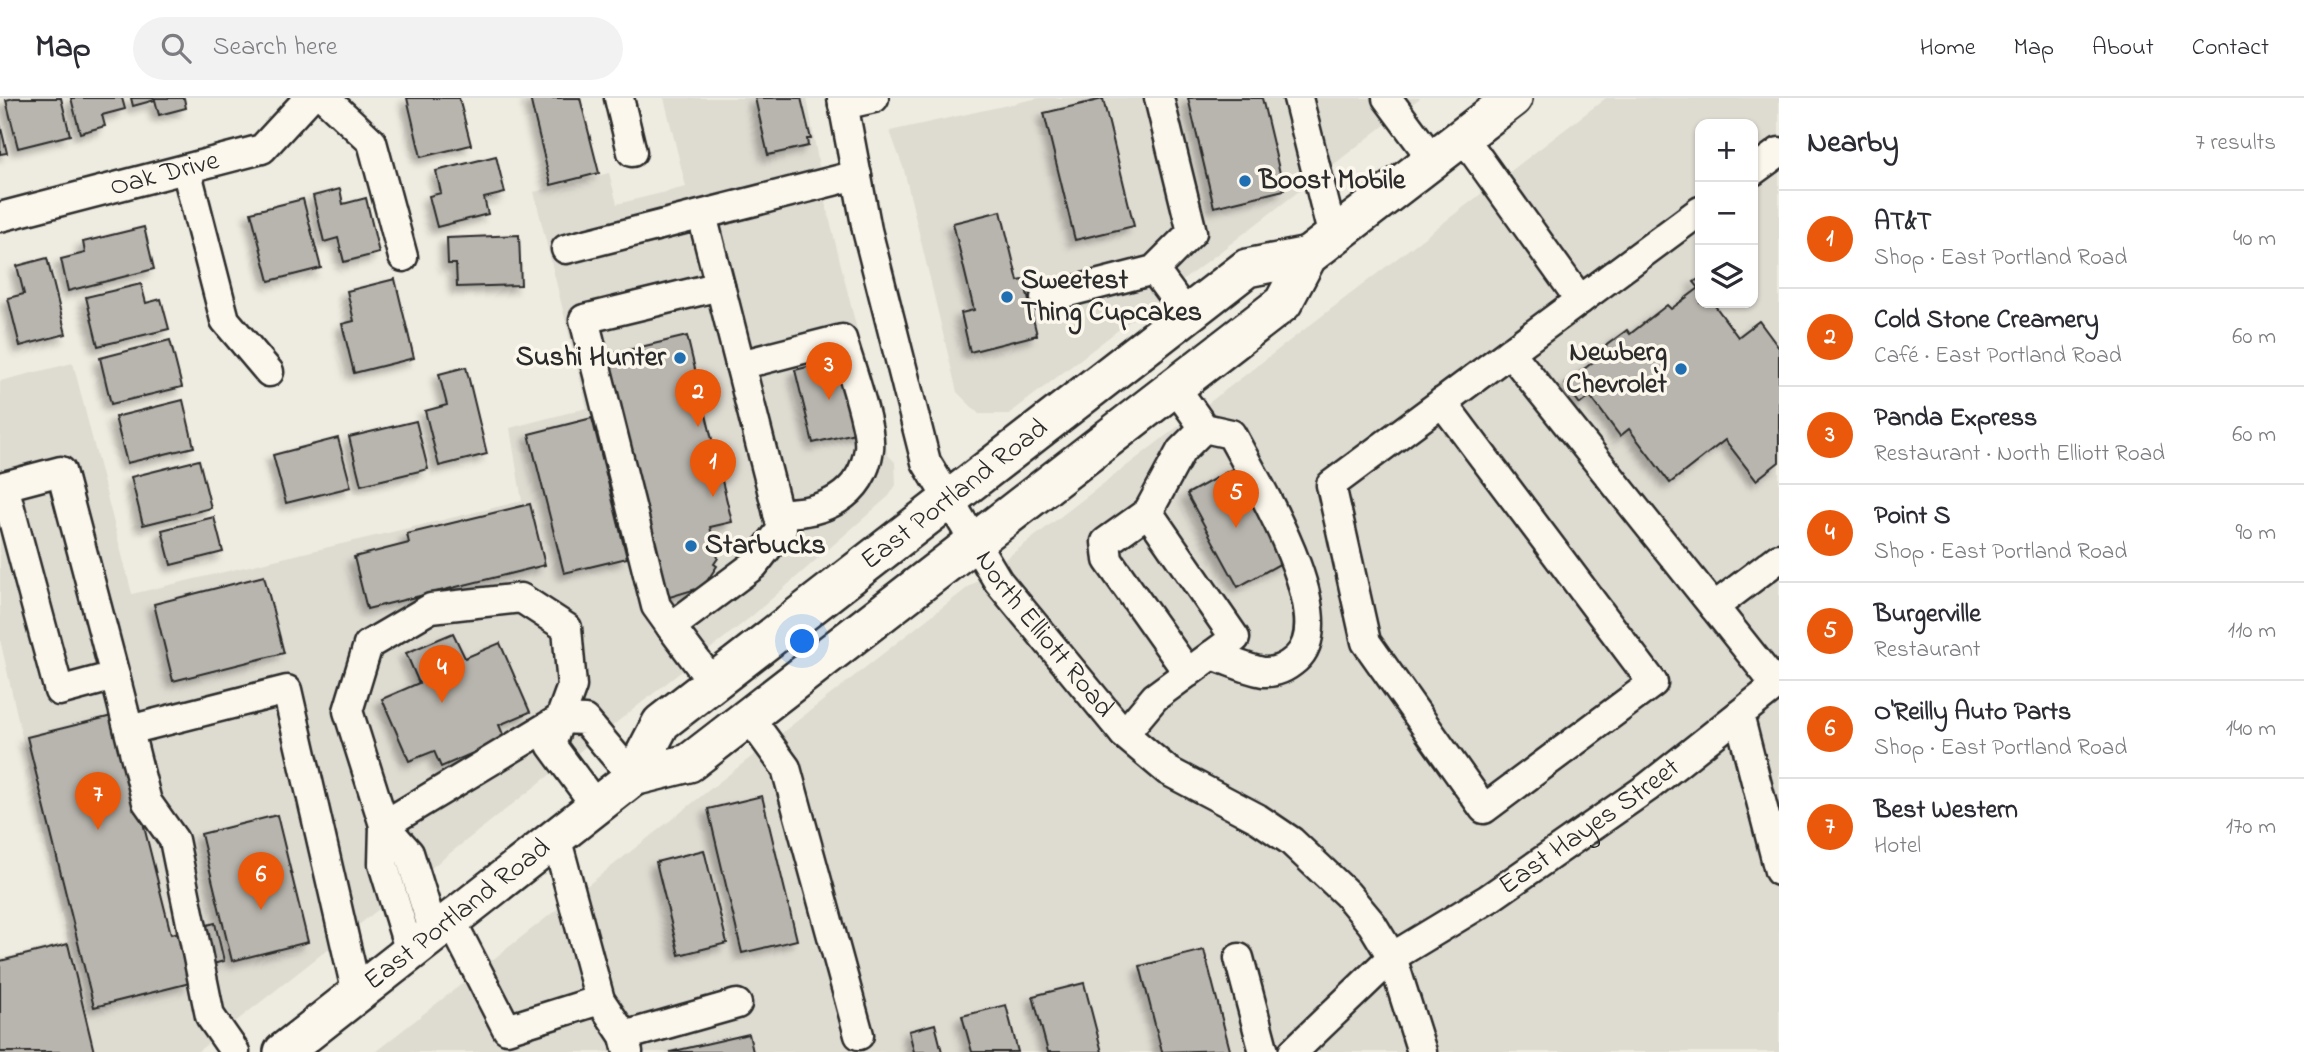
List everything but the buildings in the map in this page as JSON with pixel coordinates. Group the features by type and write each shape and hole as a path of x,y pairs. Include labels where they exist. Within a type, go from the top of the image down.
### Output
{"main road":[{"name":"East Portland Road","path":"283,1052 633,777 689,763 1175,387 1283,303 1320,246 1513,98"},
{"name":"East Portland Road","path":"633,777 661,723 948,499 1247,268 1320,246"}],"street":[{"name":"Oak Drive","path":"0,216 262,149 309,98"},
{"path":"325,98 372,142 403,257"},
{"path":"620,98 632,152"},
{"path":"843,102 874,98"},
{"path":"1045,298 1154,271 1192,232 1159,98"},
{"path":"1298,98 1320,246"},
{"path":"1387,98 1433,160"},
{"name":"North Elliott Road","path":"843,102 867,230 926,462 948,499 998,581 1124,734 1168,771 1257,818 1291,841 1347,894 1372,924 1392,957 1422,1052"},
{"path":"1463,137 1580,300"},
{"path":"1758,168 1779,152"},
{"path":"186,169 225,320 270,372"},
{"path":"566,249 857,175"},
{"path":"671,628 754,565 782,529 702,215"},
{"path":"1442,402 1653,683 1484,809 1366,642 1331,485 1442,402 1695,215"},
{"path":"1154,271 1187,315"},
{"path":"713,683 656,606 584,319 720,286"},
{"path":"740,365 842,339 866,425 870,447 860,477 847,495 827,507 799,514 778,513"},
{"path":"1510,352 1778,684"},
{"path":"1175,387 1204,428 1231,434 1295,555 1311,633 1303,653 1286,668 1264,672 1212,655"},
{"path":"1188,673 1108,559 1106,542 1148,512 1181,452 1204,428"},
{"path":"115,676 59,691 5,486 61,471 115,676 129,730 147,803 174,840 210,1016 235,1052"},
{"path":"1124,734 1155,697 1235,638 1148,512"},
{"path":"1714,607 1779,558"},
{"path":"596,806 551,745 572,686 567,628 521,598 431,608 368,645 348,711 384,825 383,864 432,935 507,1029 600,1000"},
{"name":"East Hayes Street","path":"1293,1052 1392,957 1489,899 1648,787 1778,684"},
{"path":"129,730 287,690 357,994"},
{"path":"1739,715 1779,871"},
{"path":"748,717 786,768 859,1035"},
{"path":"384,825 560,719 585,720 633,777"},
{"path":"556,837 600,1000 626,1044 737,1004"},
{"path":"1239,958 1264,1052"}],"shaded area":[{"path":"664,98 807,98 825,201 888,455 895,462 896,485 889,496 752,616 197,1052 0,1052 0,959 68,942 0,639 0,381 73,363 132,594 522,501 510,428 587,408 534,192 609,173 617,204 686,187"},
{"path":"1039,98 1420,98 1009,414 979,414 957,392 904,170 890,131"},
{"path":"1606,98 1779,98 1779,1052 375,1052 931,616"}],"place":[{"name":"Boost Mobile","path":"1245,181"},
{"name":"Sweetest Thing Cupcakes","path":"1007,297"},
{"name":"Sushi Hunter","path":"680,358"},
{"name":"Newberg Chevrolet","path":"1681,369"},
{"name":"Panda Express","path":"829,400"},
{"name":"Cold Stone Creamery","path":"698,427"},
{"name":"AT&T","path":"713,497"},
{"name":"Burgerville","path":"1236,528"},
{"name":"Starbucks","path":"691,546"},
{"name":"Point S","path":"442,703"},
{"name":"Best Western","path":"98,830"},
{"name":"O'Reilly Auto Parts","path":"261,910"}]}
